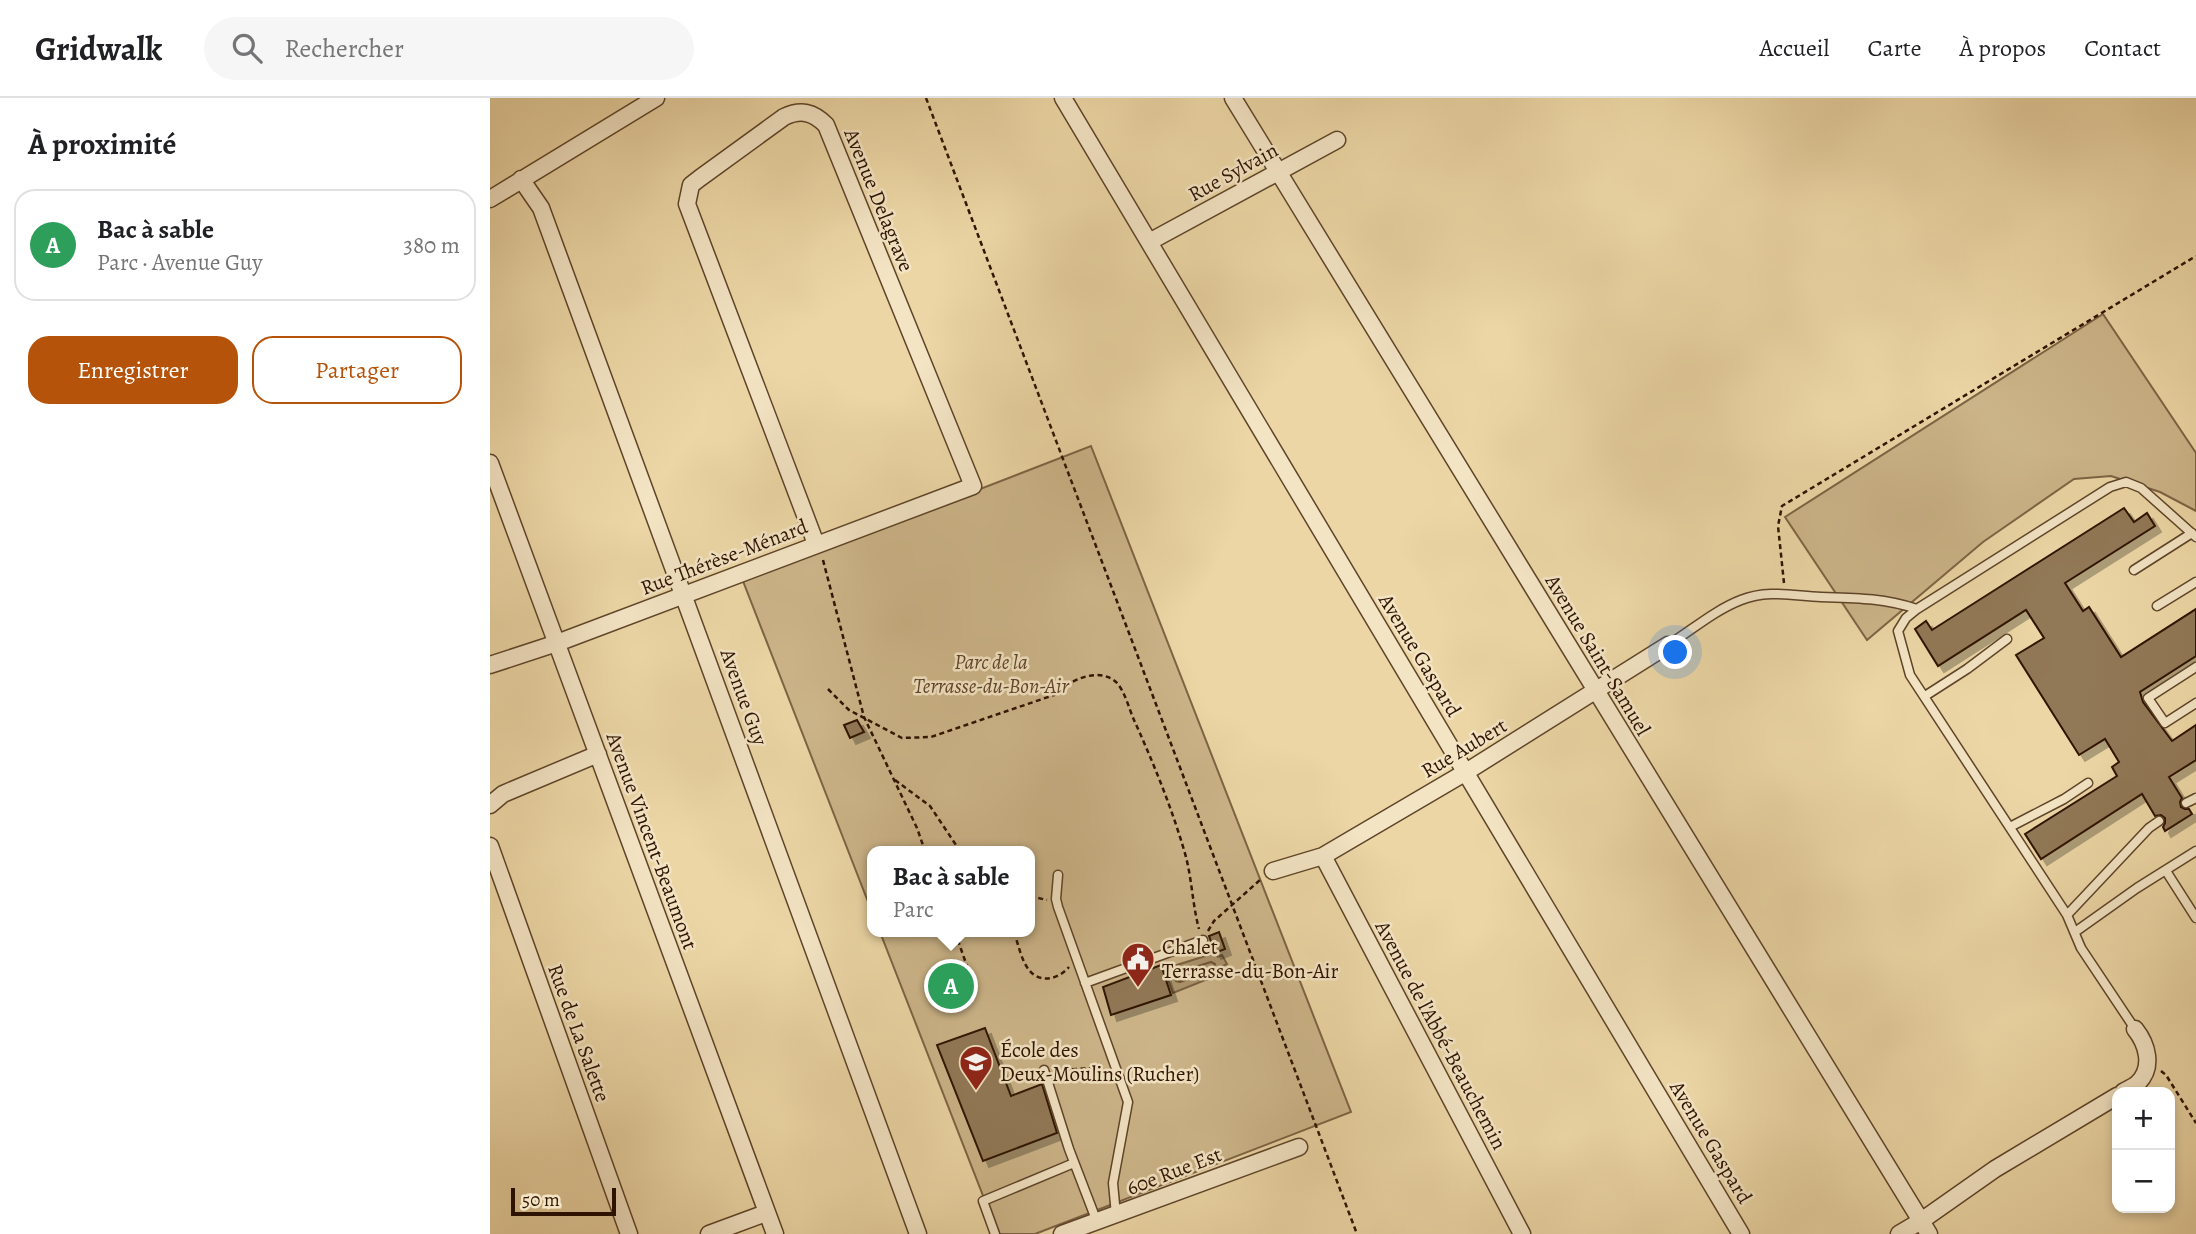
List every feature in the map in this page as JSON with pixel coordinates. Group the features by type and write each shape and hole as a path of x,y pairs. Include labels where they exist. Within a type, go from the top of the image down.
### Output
{"street":[{"path":"490,199 656,98"},
{"name":"Avenue Gaspard","path":"1063,98 1741,1234"},
{"name":"Avenue Saint-Samuel","path":"1233,98 1925,1227"},
{"name":"Avenue Delagrave","path":"816,544 687,204 691,185 794,112 807,112 826,125 973,486"},
{"name":"Rue Sylvain","path":"1149,242 1337,140"},
{"name":"Avenue Guy","path":"521,179 541,208 918,1234"},
{"name":"Avenue Vincent-Beaumont","path":"490,463 775,1234"},
{"name":"Rue Thérèse-Ménard","path":"490,665 685,596 973,486"},
{"name":"Rue Aubert","path":"1273,871 1323,856 1466,772 1668,645"},
{"path":"490,805 503,794 598,754"},
{"name":"Rue de La Salette","path":"490,846 629,1234"},
{"name":"Avenue de l'Abbé-Beauchemin","path":"1323,856 1522,1234"},
{"path":"2131,1087 2138,1083 2148,1062 2143,1038 2135,1029"},
{"path":"1899,1234 1925,1227 1995,1169 2112,1099"},
{"name":"60e Rue Est","path":"1062,1234 1299,1147"},
{"path":"709,1234 766,1213"}],"lane":[{"path":"2134,570 2194,535 2141,488 2126,482 2110,487 1917,609 1906,618 1898,631 1910,676 2067,915 2081,948 2135,1029"},
{"path":"2157,606 2196,582"},
{"path":"1668,645 1724,608 1744,599 1784,593 1894,601 1917,609"},
{"path":"1925,696 2007,639"},
{"path":"2196,667 2148,698 2165,723 2196,703"},
{"path":"2010,827 2064,799 2088,783"},
{"path":"2186,803 2196,798"},
{"path":"2067,915 2148,828 2159,821"},
{"path":"2075,932 2196,851"},
{"path":"2166,871 2196,918"},
{"path":"1058,875 1056,899 1128,1102 1113,1183 1116,1215"},
{"path":"1085,984 1203,940"},
{"path":"1044,1070 1074,1163 1097,1222"},
{"path":"995,1234 983,1200 1074,1163"}],"path":[{"path":"926,98 1357,1234"},
{"path":"1784,593 1778,526 1782,506 2196,256"},
{"path":"816,544 825,566 864,717 923,846"},
{"path":"828,689 849,710 902,738 932,737 1054,695 1062,687 1094,674 1116,682 1147,749 1185,853 1193,908 1203,940"},
{"path":"892,778 929,806 957,846"},
{"path":"1203,940 1214,921 1273,871"},
{"path":"957,937 975,989"},
{"path":"1016,937 1027,968 1041,978 1050,979 1065,972 1072,960 1073,951"},
{"path":"1044,1070 1097,1068 1111,1057"},
{"path":"2148,1062 2166,1075 2196,1123"}],"green space":[{"path":"2103,314 2196,453 2196,511 2160,492 2111,476 2074,479 1983,542 1867,640 1785,517"},
{"name":"Parc de la Terrasse-du-Bon-Air","path":"1091,446 1351,1112 1035,1234 998,1234 882,937 1035,937 1035,846 867,846 867,899 743,581"}],"water":[{"path":"1215,953 1218,957 1222,955 1227,964 1221,967 1223,973 1173,993 1164,969"}],"building":[{"path":"2124,508 2134,522 2147,513 2155,526 2065,583 2083,611 2089,607 2121,657 2196,609 2196,656 2140,692 2143,702 2172,741 2196,725 2196,760 2169,777 2182,798 2181,807 2189,809 2192,814 2165,831 2165,818 2161,815 2155,816 2142,794 2041,859 2025,834 2117,776 2112,767 2119,762 2105,739 2079,755 2016,655 2044,638 2026,610 1938,666 1915,629 1926,621 1932,630"},
{"path":"857,720 864,732 850,738 844,725"},
{"path":"1219,932 1225,949 1215,953 1209,936"},
{"path":"1161,965 1171,995 1111,1015 1103,987"},
{"name":"École des Deux-Moulins (Rucher)","path":"985,1028 1011,1096 1042,1084 1057,1133 983,1161 937,1045"}],"place":[{"name":"Bac à sable","path":"951,986"},
{"name":"Chalet Terrasse-du-Bon-Air","path":"1138,989"},
{"name":"École des Deux-Moulins (Rucher)","path":"976,1092"}]}
